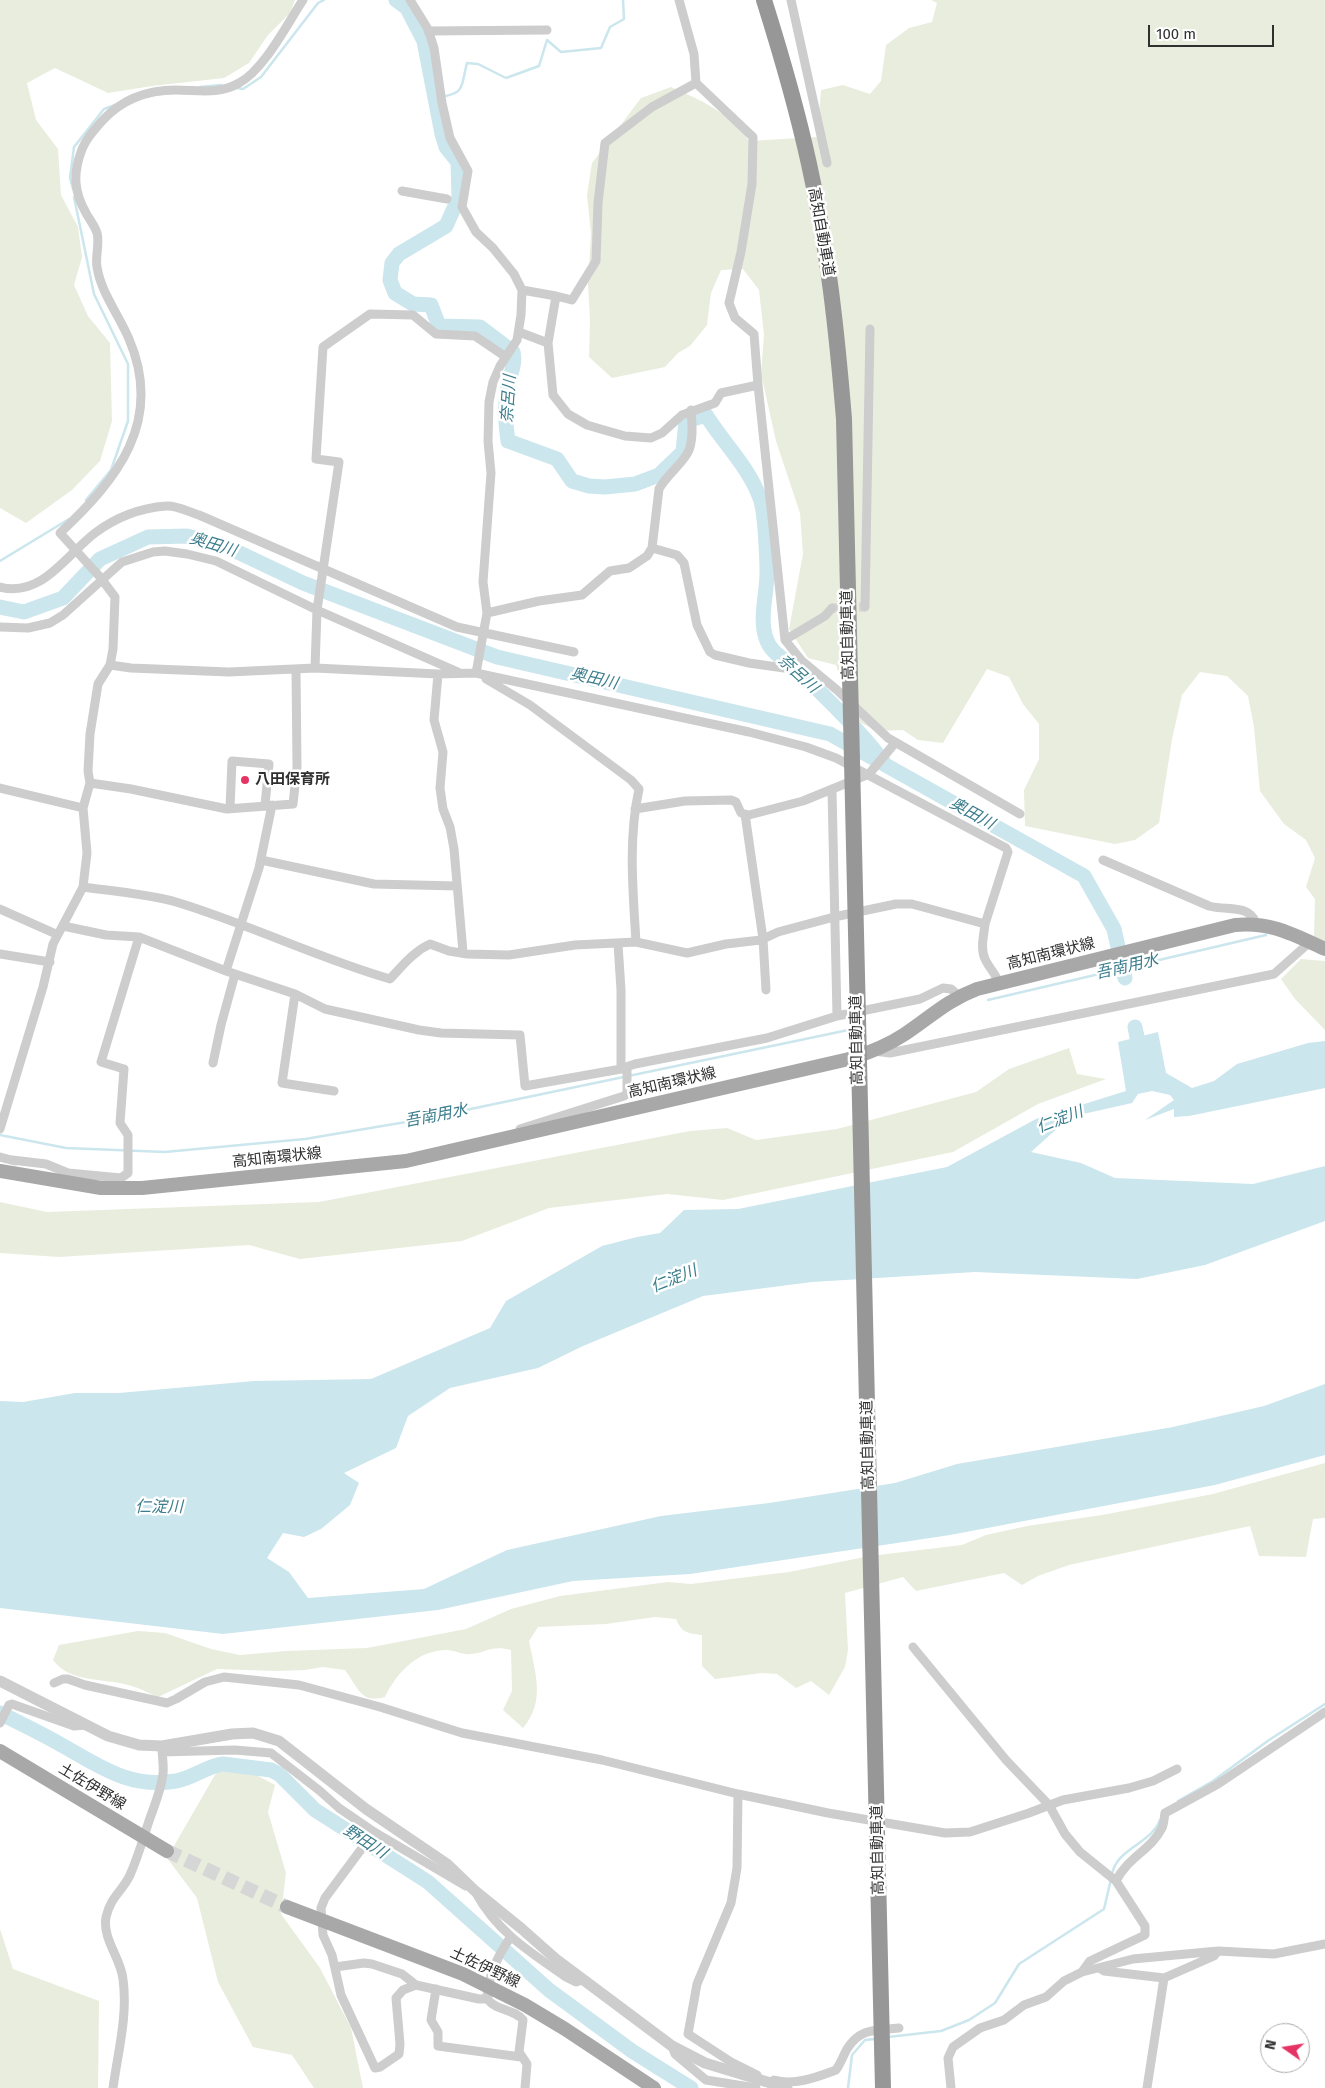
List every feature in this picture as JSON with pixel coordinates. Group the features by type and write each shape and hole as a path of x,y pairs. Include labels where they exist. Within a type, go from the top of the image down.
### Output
{"highway":[{"name":"高知自動車道","path":"764,0 788,80 809,166 829,277 844,420 848,661 884,2088"}],"main road":[{"name":"高知南環状線","path":"0,1171 101,1188 142,1188 406,1161 849,1059 874,1051 907,1033 947,1002 977,989 1235,925 1256,923 1282,929 1325,948"},
{"name":"土佐伊野線","path":"0,1751 167,1851"},
{"name":"土佐伊野線","path":"287,1906 463,1974 489,1990 566,2029 654,2088"}],"street":[{"path":"1,1127 50,962 56,934 63,926 82,887 87,853 83,808 90,784 88,771 90,734 98,684 110,665 115,619 115,597 60,533 85,509 123,462 137,430 141,397 137,360 128,337 104,289 97,266 97,233 77,192 75,170 82,149 92,132 107,116 125,102 146,93 176,90 206,92 222,90 238,84 249,77 271,50 303,0"},
{"path":"410,0 428,31 434,48 442,103 450,138 468,172 462,207 464,213 476,232 493,248 514,274 522,290 518,336 492,382 489,402 488,440 491,473 483,582 487,613 476,669"},
{"path":"679,0 694,54 696,83 753,137 752,184 741,252 730,303 735,318 754,334 761,426 785,640 802,661 895,743 1020,814"},
{"path":"791,0 827,162"},
{"path":"428,31 547,30"},
{"path":"522,290 572,300 596,261 598,203 604,142 652,107 696,83"},
{"path":"402,191 447,199"},
{"path":"556,296 548,343 553,395 568,414 588,425 625,436 650,438 662,433 682,415 691,410 715,404 721,393 758,386"},
{"path":"315,668 317,610 339,462 316,459 323,347 370,314 412,315 436,334 475,336 507,355"},
{"path":"865,607 870,328"},
{"path":"518,336 548,343"},
{"path":"487,613 539,601 582,595 610,571 629,568 647,556 652,548 659,489 688,453 692,425 691,410"},
{"path":"0,587 24,588 47,578 77,553 96,532 128,513 167,506 199,515 323,572 483,638 574,652"},
{"path":"652,548 676,555 684,563 697,624 710,652 715,655 749,663 784,668 802,661"},
{"path":"0,627 28,628 50,623 63,615 122,562 153,552 165,551 216,561 317,610 460,673"},
{"path":"785,640 824,616 832,608"},
{"path":"110,665 131,668 219,671 315,668 438,674 460,673 476,669 781,740 836,758 1006,848 1008,852 986,924 983,949 985,960 996,974 999,984"},
{"path":"476,669 530,705 631,780 639,789 635,809 632,854 636,942"},
{"path":"90,784 98,783 230,808 293,804 297,767 296,670"},
{"path":"438,674 434,720 443,752 440,788 443,809 450,827 454,849 463,952"},
{"path":"845,713 862,714"},
{"path":"635,809 685,801 731,800 736,802 741,813 749,814 803,801 869,774 895,743"},
{"path":"213,1063 242,925 261,860 269,805 269,764 232,761 230,808"},
{"path":"0,788 83,808"},
{"path":"832,790 837,1016"},
{"path":"745,814 763,939 766,990"},
{"path":"261,860 374,884 458,886"},
{"path":"1103,860 1209,906 1246,911 1253,915 1256,923"},
{"path":"82,887 174,902 242,925 311,953 390,979 413,954 430,944 449,951 509,955 575,945 636,942 687,953 726,944 763,939 778,932 834,917 896,904 912,904 986,924"},
{"path":"0,909 56,934"},
{"path":"63,926 106,935 139,937 231,973 294,994 325,1009 419,1030 441,1033 520,1035 525,1086 626,1068 768,1038 837,1016 920,999 944,988 951,989 959,996"},
{"path":"12,1160 46,1164 68,1173 121,1178 128,1173 128,1135 120,1123 124,1069 101,1062 139,937"},
{"path":"874,1051 890,1053 1274,974 1310,942"},
{"path":"443,1154 627,1094 618,944"},
{"path":"0,954 50,962"},
{"path":"294,994 282,1083 334,1090"},
{"path":"0,1157 49,1172 60,1182"},
{"path":"913,1647 1006,1760 1049,1805 1065,1834 1080,1852 1116,1881 1145,1926 1144,1935 1090,1961 1082,1972"},
{"path":"54,1684 63,1679 68,1679 85,1685 167,1703 176,1700 205,1682 224,1677 299,1684 380,1706 462,1733 602,1760 738,1794 858,1819 945,1832 970,1832 1063,1800 1129,1788 1153,1781 1177,1769"},
{"path":"0,1681 84,1725 127,1743 162,1749 235,1750 271,1753 372,1835 474,1890 483,1906 510,1938 566,1977 576,1982 582,1980"},
{"path":"3,1717 9,1705 12,1704 74,1726 84,1725"},
{"path":"1116,1881 1124,1866 1146,1848 1158,1834 1163,1826 1165,1813 1218,1784 1325,1712"},
{"path":"162,1749 232,1734 253,1733 279,1741 366,1809 447,1864 474,1890 582,1980 672,2046 705,2063 782,2086 808,2080 836,2070 847,2050 856,2038 864,2032 900,2028"},
{"path":"113,2088 124,2024 125,2006 120,1965 109,1940 106,1922 113,1898 129,1877 160,1789 163,1771 162,1749"},
{"path":"738,1794 737,1868 731,1903 697,1984 688,2034 731,2062 782,2086"},
{"path":"372,1835 325,1898 321,1908 323,1935 332,1955 341,1995 375,2068 380,2067 398,2054 400,2044 396,1998 403,1990 416,1985"},
{"path":"510,1938 499,1954 493,1968 488,2000 492,2004 522,2017 519,2052 527,2064 525,2088"},
{"path":"951,2088 948,2058 953,2047 980,2028 1004,2020 1016,2013 1024,2005 1046,1997 1064,1981 1082,1972 1133,1959 1218,1951 1274,1954 1325,1944"},
{"path":"1097,1967 1104,1971 1164,1978 1214,1956 1218,1951"},
{"path":"335,1967 364,1963 372,1964 402,1974 416,1985 479,1999 485,1999 489,1990"},
{"path":"1147,2088 1164,1978"},
{"path":"436,1989 431,2020 438,2032 438,2046 521,2057"},
{"path":"672,2046 675,2054 704,2084 756,2088"}],"shaded area":[{"path":"0,0 295,0 290,13 268,35 249,63 224,78 108,93 55,68 27,83 36,120 58,149 61,195 78,227 82,257 74,285 88,316 110,343 112,421 100,461 72,490 26,523 0,508"},
{"path":"931,0 1325,0 1325,942 1314,938 1315,899 1306,887 1315,858 1306,840 1284,824 1260,791 1254,727 1248,696 1227,676 1200,672 1182,695 1172,739 1159,823 1135,840 1115,844 1025,826 1024,790 1039,759 1039,724 1023,704 1009,677 987,669 943,743 918,740 903,730 876,731 853,718 836,665 808,658 789,629 803,554 800,513 776,441 761,374 764,335 759,290 743,269 721,270 711,293 707,325 690,346 678,353 665,367 612,378 589,357 588,284 591,234 587,195 592,163 641,98 671,87 714,108 734,123 749,141 817,137 821,90 843,85 870,94 881,81 886,45 909,28 932,22 937,3"},
{"path":"1301,959 1325,961 1325,1030 1295,999 1281,979"},
{"path":"1069,1048 1077,1074 1106,1079 1038,1104 953,1152 723,1200 667,1194 549,1208 462,1241 300,1259 249,1245 59,1257 0,1253 0,1202 47,1212 319,1202 690,1131 727,1128 756,1140 837,1129 976,1092 1009,1069"},
{"path":"1325,1463 1325,1518 1313,1519 1306,1557 1259,1556 1250,1526 1069,1565 1038,1576 1022,1585 1004,1573 916,1591 903,1577 845,1593 848,1650 845,1667 829,1695 811,1681 796,1688 777,1674 762,1673 715,1679 702,1666 702,1635 686,1632 680,1627 676,1619 655,1617 606,1624 538,1627 529,1641 536,1675 537,1697 530,1718 523,1728 503,1710 512,1691 511,1650 498,1648 470,1654 447,1650 427,1654 418,1658 402,1671 385,1697 377,1699 365,1696 360,1692 345,1670 323,1667 277,1671 217,1669 158,1697 132,1686 88,1679 68,1673 53,1660 59,1645 138,1631 165,1633 211,1649 240,1655 367,1648 466,1629 511,1609 560,1596 668,1582 691,1584 789,1572 870,1556 962,1545 986,1535 1027,1526 1102,1515 1213,1494"},
{"path":"219,1768 245,1769 275,1785 268,1812 286,1873 281,1914 320,1968 351,2028 363,2088 314,2088 292,2055 253,2047 218,1982 197,1898 167,1858"},
{"path":"0,1929 13,1969 99,2001 98,2088 0,2088"}],"water":[{"name":"仁淀川","path":"1158,1032 1166,1073 1192,1088 1214,1081 1237,1064 1308,1043 1325,1041 1325,1088 1189,1116 1174,1117 1174,1109 1145,1120 1174,1100 1170,1095 1152,1091 1138,1094 1132,1103 1070,1117 1031,1152 1081,1163 1115,1178 1253,1184 1325,1166 1325,1221 1205,1265 1137,1279 975,1272 812,1282 703,1296 583,1346 538,1368 450,1388 408,1416 396,1448 344,1473 359,1483 350,1505 321,1529 304,1537 283,1533 267,1558 289,1572 308,1598 424,1589 507,1550 661,1516 769,1503 895,1483 957,1464 1173,1427 1264,1406 1325,1384 1325,1455 1215,1485 950,1535 690,1574 573,1581 438,1610 223,1634 0,1608 0,1401 23,1402 75,1393 119,1393 254,1381 371,1379 490,1328 506,1301 602,1246 660,1233 684,1210 738,1209 947,1167 1036,1119 1126,1091 1118,1042"}],"waterway":[{"path":"237,88 243,89 261,77 318,3 324,0"},
{"name":"奈呂川","path":"396,0 407,8 424,41 442,134 446,147 458,162 459,197 446,226 399,254 392,263 390,280 395,293 413,304 431,305 439,326 480,327 513,352 513,365 505,407 508,441 557,459 572,481 589,486 605,487 635,484 659,475 683,452 686,421 706,415 744,467 761,501 765,526 767,566 763,622 768,643 775,652 820,691 883,761"},
{"path":"436,98 452,94 460,89 467,63 478,64 506,78 539,66 547,40 561,52 601,48 610,27 624,19 623,0"},
{"path":"200,87 221,85"},
{"path":"73,189 70,178 74,147 104,109 115,105"},
{"path":"74,197 94,294 128,364 128,421 111,470 86,500"},
{"path":"0,561 69,519"},
{"name":"奥田川","path":"0,607 24,612 63,598 100,559 148,537 187,536 225,546 303,583 497,657 830,734 1084,876 1114,929 1125,978"},
{"name":"吾南用水","path":"988,1000 1266,935"},
{"name":"奥田川","path":"1135,1027 1141,1057"},
{"name":"吾南用水","path":"0,1135 66,1148 165,1152 305,1139 418,1120 853,1029"},
{"path":"1178,1801 1213,1781 1269,1740 1325,1704"},
{"name":"野田川","path":"0,1713 44,1735 100,1767 143,1782 176,1781 223,1764 271,1770 279,1774 315,1810 428,1882 549,1990 632,2051 691,2088"},
{"path":"1112,1874 1120,1858 1149,1835 1156,1828 1160,1820"},
{"path":"888,2037 941,2031 969,2020 995,2003 1019,1964 1104,1909 1111,1879"},
{"path":"848,2088 852,2055 865,2040 875,2039"}],"tunnel":[{"path":"832,608 865,607"},
{"path":"167,1851 287,1907"}],"place":[{"name":"八田保育所","path":"245,780"}]}
